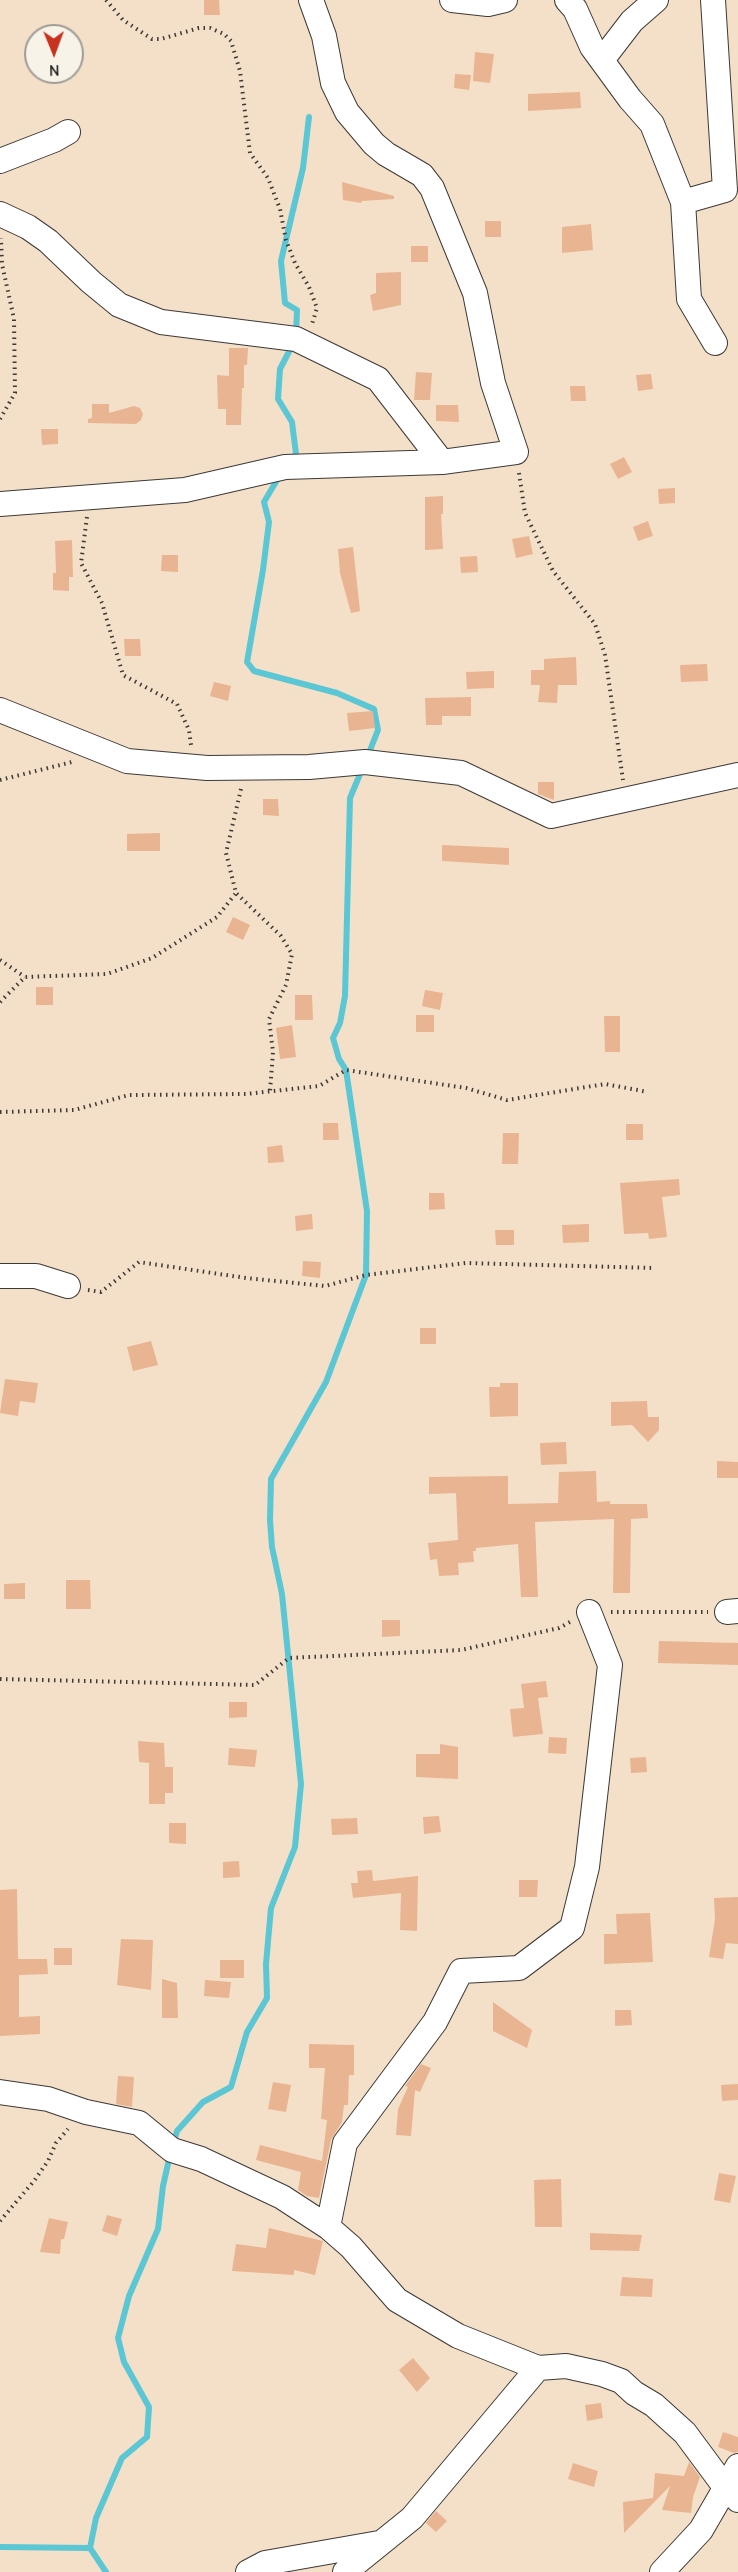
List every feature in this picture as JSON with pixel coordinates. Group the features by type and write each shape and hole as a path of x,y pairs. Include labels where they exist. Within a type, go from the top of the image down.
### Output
{"street":[{"path":"0,504 185,490 285,467 442,462 516,452 493,383 475,293 432,188 422,175 386,154 374,144 357,127 344,107 333,83 324,36 311,0"},
{"path":"452,0 488,4 505,0"},
{"path":"567,0 575,9 592,47 630,99 652,124 683,201 689,299 716,343"},
{"path":"602,60 632,21 656,0"},
{"path":"683,201 725,190 713,0"},
{"path":"0,161 54,140 68,132"},
{"path":"0,214 28,227 48,241 119,305 161,322 296,339 378,379 442,462"},
{"path":"0,710 127,761 246,767 365,762 461,773 551,816 738,775"},
{"path":"0,1276 36,1276 68,1286"},
{"path":"328,2227 345,2143 435,2022 461,1971 519,1968 572,1928 587,1867 610,1665 589,1612"},
{"path":"0,2092 48,2099 86,2112 139,2123 172,2150 201,2160 282,2197 328,2227 351,2247 397,2300 458,2336 538,2368 566,2366 621,2381 634,2393 654,2404 685,2433 732,2494"},
{"path":"345,2572 412,2518 538,2368"},
{"path":"662,2572 732,2494 738,2466"},
{"path":"248,2572 265,2563 384,2542"}],"path":[{"path":"106,0 123,20 152,39 161,39 199,28 217,31 231,41 240,71 250,153 268,178 280,209 286,240 295,263 309,286 317,308 306,344"},
{"path":"0,229 2,264 14,319 15,393 0,419"},
{"path":"511,453 519,474 525,513 553,571 595,624 605,655 623,775 623,800"},
{"path":"90,498 81,563 102,603 123,675 177,704 189,730 195,766"},
{"path":"0,780 66,765 98,749"},
{"path":"246,767 226,853 236,893 281,936 292,954 286,985 269,1018 273,1052 270,1091"},
{"path":"0,960 25,977 107,974 152,958 217,917 236,893"},
{"path":"0,1002 25,977"},
{"path":"0,1112 74,1110 129,1095 246,1094 319,1086 346,1070 466,1088 507,1100 605,1084 648,1092"},
{"path":"68,1286 101,1292 139,1262 246,1278 325,1286 366,1275 466,1263 656,1268"},
{"path":"0,1679 255,1686 289,1658 461,1650 559,1628 589,1612 733,1612"},
{"path":"0,2221 48,2161 56,2143 86,2112"}],"building":[{"path":"204,0 219,0 220,15 204,15"},
{"path":"475,52 494,54 490,83 473,81"},
{"path":"455,74 471,75 469,90 454,88"},
{"path":"580,92 581,108 528,111 528,94"},
{"path":"342,182 394,196 394,199 362,201 361,203 343,200"},
{"path":"485,221 501,221 501,237 485,237"},
{"path":"591,224 593,250 562,253 562,227"},
{"path":"411,246 428,246 428,262 411,262"},
{"path":"401,272 401,305 373,311 370,295 376,293 376,273"},
{"path":"229,348 248,348 247,365 244,365 241,425 226,425 226,409 218,409 217,375 229,376"},
{"path":"416,372 432,373 430,400 414,400"},
{"path":"651,374 653,389 638,391 636,375"},
{"path":"570,386 585,386 586,401 571,401"},
{"path":"92,404 109,404 109,413 134,406 140,408 143,414 141,420 136,424 88,423 88,419 92,418"},
{"path":"436,405 458,405 459,422 436,421"},
{"path":"41,429 58,429 58,444 42,445"},
{"path":"624,457 632,472 618,479 610,464"},
{"path":"675,488 675,503 659,504 658,489"},
{"path":"443,496 443,514 441,514 443,549 425,550 425,497"},
{"path":"648,521 653,536 638,541 633,527"},
{"path":"529,536 533,554 516,558 512,539"},
{"path":"72,540 73,577 69,577 69,591 53,590 53,573 56,573 55,541"},
{"path":"353,547 360,611 351,613 340,573 338,549"},
{"path":"162,555 178,555 178,572 161,571"},
{"path":"477,556 478,572 461,573 460,557"},
{"path":"124,639 140,639 141,656 125,656"},
{"path":"576,657 577,685 558,685 557,703 538,702 540,685 531,685 531,670 544,670 544,659"},
{"path":"707,664 708,681 681,682 680,665"},
{"path":"494,671 494,688 467,689 466,672"},
{"path":"214,682 231,686 228,701 210,696"},
{"path":"471,697 471,716 442,716 442,725 426,725 425,698"},
{"path":"373,711 375,728 349,731 347,713"},
{"path":"538,782 554,782 554,800 538,794"},
{"path":"263,799 278,799 279,816 263,815"},
{"path":"160,833 160,851 127,851 127,834"},
{"path":"442,845 509,848 509,865 442,861"},
{"path":"233,917 250,925 243,940 226,932"},
{"path":"36,987 53,987 53,1005 36,1005"},
{"path":"425,990 443,993 440,1010 422,1006"},
{"path":"295,995 312,995 313,1020 295,1020"},
{"path":"416,1015 434,1015 434,1032 416,1032"},
{"path":"604,1016 620,1016 620,1052 605,1052"},
{"path":"292,1025 296,1057 280,1059 276,1028"},
{"path":"323,1123 338,1123 339,1140 323,1140"},
{"path":"626,1124 643,1124 643,1140 626,1140"},
{"path":"503,1133 519,1133 518,1164 502,1164"},
{"path":"282,1145 284,1162 268,1163 267,1147"},
{"path":"679,1179 680,1195 662,1197 667,1237 649,1239 648,1233 624,1234 620,1183"},
{"path":"429,1193 444,1193 445,1209 429,1210"},
{"path":"312,1214 313,1229 296,1231 295,1216"},
{"path":"589,1224 589,1242 563,1243 562,1225"},
{"path":"495,1230 514,1230 514,1245 496,1245"},
{"path":"303,1261 321,1262 320,1278 302,1276"},
{"path":"420,1328 436,1328 436,1344 420,1344"},
{"path":"151,1341 158,1365 133,1371 127,1347"},
{"path":"5,1379 38,1383 35,1403 20,1401 18,1416 0,1413"},
{"path":"500,1383 518,1383 518,1416 490,1417 489,1387 500,1387"},
{"path":"647,1401 648,1417 659,1417 659,1430 648,1442 632,1425 611,1426 611,1402"},
{"path":"566,1442 567,1464 541,1465 540,1443"},
{"path":"717,1461 738,1462 738,1478 717,1478"},
{"path":"596,1471 597,1502 647,1504 648,1518 631,1519 630,1593 613,1593 614,1519 535,1522 538,1597 521,1597 518,1544 476,1548 476,1551 473,1551 474,1562 458,1563 459,1575 439,1576 437,1559 430,1560 428,1543 458,1540 456,1493 429,1494 429,1477 508,1476 508,1504 558,1503 559,1472"},
{"path":"66,1580 90,1580 91,1609 66,1609"},
{"path":"25,1583 25,1599 4,1599 4,1584"},
{"path":"382,1620 400,1620 400,1636 382,1637"},
{"path":"659,1641 738,1643 738,1665 658,1663"},
{"path":"546,1681 548,1697 538,1698 543,1734 513,1737 510,1709 524,1708 521,1684"},
{"path":"229,1702 247,1702 247,1717 229,1718"},
{"path":"549,1737 567,1738 566,1754 548,1753"},
{"path":"138,1741 164,1743 165,1767 173,1767 173,1793 165,1793 165,1804 149,1804 149,1763 139,1762"},
{"path":"440,1744 458,1747 458,1779 416,1777 416,1754 440,1754"},
{"path":"229,1748 257,1750 255,1767 228,1765"},
{"path":"646,1757 647,1772 631,1773 630,1758"},
{"path":"439,1816 441,1832 424,1834 423,1817"},
{"path":"357,1818 358,1834 332,1835 331,1819"},
{"path":"169,1823 186,1823 186,1844 169,1843"},
{"path":"239,1861 240,1877 223,1878 223,1862"},
{"path":"372,1870 373,1881 418,1876 417,1931 400,1930 401,1893 353,1898 351,1883 358,1883 357,1871"},
{"path":"519,1880 538,1880 537,1897 519,1897"},
{"path":"17,1889 18,1959 47,1959 48,1974 19,1975 19,2017 40,2016 40,2034 0,2036 0,1890"},
{"path":"738,1897 738,1944 726,1943 723,1959 709,1957 715,1919 714,1898"},
{"path":"650,1913 653,1962 604,1964 604,1934 617,1934 616,1914"},
{"path":"121,1939 153,1940 151,1990 117,1985"},
{"path":"54,1948 72,1948 72,1965 54,1965"},
{"path":"220,1960 244,1960 244,1978 220,1978"},
{"path":"162,1979 177,1983 178,2018 162,2018"},
{"path":"205,1980 231,1982 229,1998 204,1996"},
{"path":"493,2002 532,2030 527,2048 493,2031"},
{"path":"615,2010 631,2010 632,2025 615,2026"},
{"path":"309,2044 354,2045 354,2075 349,2075 348,2105 344,2105 342,2122 331,2140 319,2198 307,2196 298,2190 301,2172 256,2160 260,2145 322,2161 327,2120 321,2119 325,2068 309,2068"},
{"path":"421,2064 431,2068 420,2092 415,2090 411,2136 396,2135 398,2109 408,2087 405,2086"},
{"path":"118,2076 134,2077 132,2107 116,2104"},
{"path":"273,2082 291,2085 286,2112 268,2109"},
{"path":"738,2084 738,2100 722,2101 721,2085"},
{"path":"719,2173 736,2176 730,2203 714,2200"},
{"path":"561,2179 562,2227 535,2227 534,2180"},
{"path":"107,2215 122,2219 117,2236 102,2231"},
{"path":"49,2218 68,2222 64,2239 61,2239 60,2254 40,2252"},
{"path":"269,2228 323,2241 315,2275 294,2270 294,2275 232,2271 236,2244 266,2248"},
{"path":"590,2233 642,2235 639,2251 590,2250"},
{"path":"622,2277 653,2279 652,2297 620,2296"},
{"path":"413,2358 430,2378 417,2392 399,2370"},
{"path":"601,2403 603,2418 587,2421 585,2405"},
{"path":"723,2432 738,2437 738,2452 734,2453 718,2447"},
{"path":"689,2462 700,2477 693,2497 691,2513 662,2510 670,2486 624,2533 623,2502 653,2498 655,2473 684,2476"},
{"path":"573,2463 598,2471 594,2487 568,2479"},
{"path":"436,2511 447,2521 436,2532 426,2523"}],"waterway":[{"path":"296,335 297,310 285,303 281,261 303,168 309,117"},
{"path":"291,460 296,454 292,422 278,399 280,369 293,344"},
{"path":"280,475 264,502 269,522 247,662 254,671 337,693 374,709 378,730 367,758"},
{"path":"174,2142 177,2131 203,2102 231,2087 247,2032 267,1998 266,1964 271,1908 295,1847 301,1784 282,1594 272,1547 271,1479 326,1382 366,1275 367,1211 346,1070 339,1059 333,1038 340,1023 345,996 350,798 363,767"},
{"path":"106,2572 90,2548 96,2518 122,2458 147,2437 149,2407 124,2362 118,2338 129,2296 158,2229 163,2186 170,2155"},
{"path":"0,2547 90,2548"}]}
